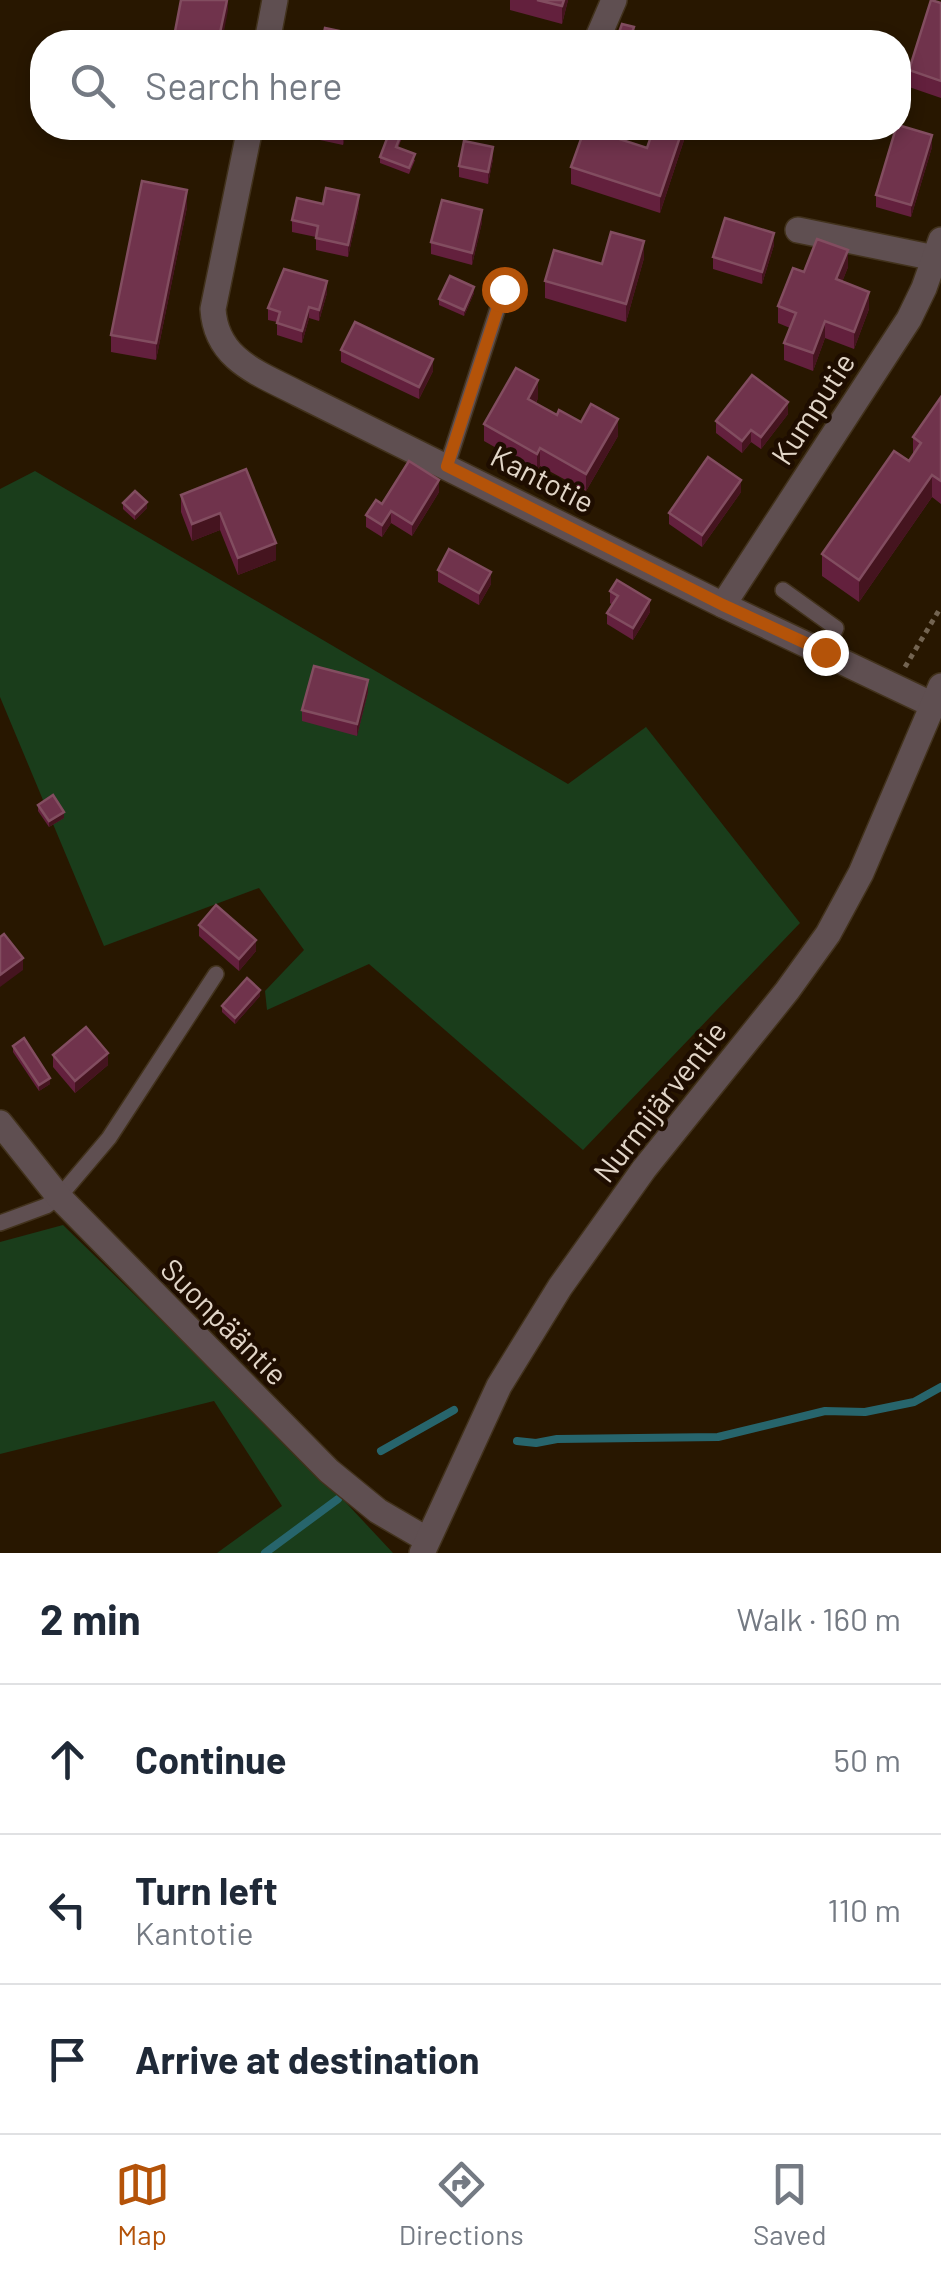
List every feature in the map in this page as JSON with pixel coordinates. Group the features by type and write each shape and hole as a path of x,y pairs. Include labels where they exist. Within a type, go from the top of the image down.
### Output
{"street":[{"path":"270,30 276,0"},
{"path":"601,30 614,0"},
{"name":"Kantotie","path":"248,140 213,309 214,331 225,348 246,366 723,605 894,686 937,696"},
{"path":"798,230 938,249"},
{"name":"Kumputie","path":"723,605 909,318 938,249"},
{"name":"Nurmijärventie","path":"424,1546 499,1386 560,1288 644,1169 828,934 862,873 937,696"},
{"name":"Suonpääntie","path":"0,1123 59,1196 218,1362 329,1471 424,1546"}],"lane":[{"path":"447,466 504,289"},
{"path":"783,590 836,628 825,652"},
{"path":"0,1223 46,1206 59,1196 109,1138 216,974"}],"path":[{"path":"894,686 941,607"}],"green space":[{"path":"35,471 568,784 646,727 800,923 583,1150 369,964 267,1010 265,991 304,950 259,888 104,946 0,697 0,489"},
{"path":"63,1225 322,1477 393,1553 217,1553 282,1506 214,1401 0,1454 0,1242"}],"building":[{"path":"181,0 227,0 221,30 175,30"},
{"path":"537,0 564,0 562,6"},
{"path":"931,0 941,3 941,81 911,71"},
{"path":"911,129 932,135 911,205 876,195 892,140 911,140"},
{"path":"386,140 399,140 396,147 415,154 409,168 380,157"},
{"path":"581,140 622,140 647,148 650,140 679,140 660,196 571,167"},
{"path":"464,141 493,147 488,172 459,166"},
{"path":"142,181 187,190 156,343 111,335"},
{"path":"326,188 359,195 348,245 316,238 318,226 292,220 297,198 323,204"},
{"path":"442,200 482,210 472,253 431,242"},
{"path":"725,218 774,233 762,272 713,257"},
{"path":"611,232 644,241 626,304 545,281 554,250 602,264"},
{"path":"817,239 848,250 836,279 869,292 854,332 825,321 813,353 784,343 796,313 778,306 793,268 804,272"},
{"path":"284,269 327,281 319,310 309,307 302,331 277,323 280,312 268,308"},
{"path":"450,276 474,287 464,310 439,299"},
{"path":"355,322 433,359 419,387 341,350"},
{"path":"516,368 538,380 528,399 557,415 559,410 581,422 591,404 618,419 586,474 540,448 537,454 484,424"},
{"path":"752,375 788,402 761,437 751,430 742,441 716,421"},
{"path":"941,397 941,481 932,475 859,580 822,554 894,451 909,461 921,443 913,437"},
{"path":"708,457 741,480 702,535 669,513"},
{"path":"409,461 439,480 412,524 391,511 382,525 366,515 376,500 382,504"},
{"path":"246,469 276,543 238,558 220,513 192,524 181,495"},
{"path":"135,491 147,502 135,514 123,503"},
{"path":"449,549 491,572 479,593 438,570"},
{"path":"617,580 650,600 633,628 607,613 618,596 610,591"},
{"path":"314,666 368,680 357,724 302,710"},
{"path":"53,795 64,812 49,821 38,805"},
{"path":"216,905 256,940 239,959 199,925"},
{"path":"4,934 23,958 0,975 0,937"},
{"path":"247,978 260,990 235,1018 222,1006"},
{"path":"86,1027 108,1053 75,1081 53,1055"},
{"path":"24,1038 50,1078 39,1085 13,1046"}],"waterway":[{"path":"517,1441 718,1437 825,1411 865,1412 914,1402 941,1387"},
{"path":"381,1451 454,1410"},
{"path":"265,1553 338,1499"}],"route":[{"path":"504,289 447,466 825,652"}]}
